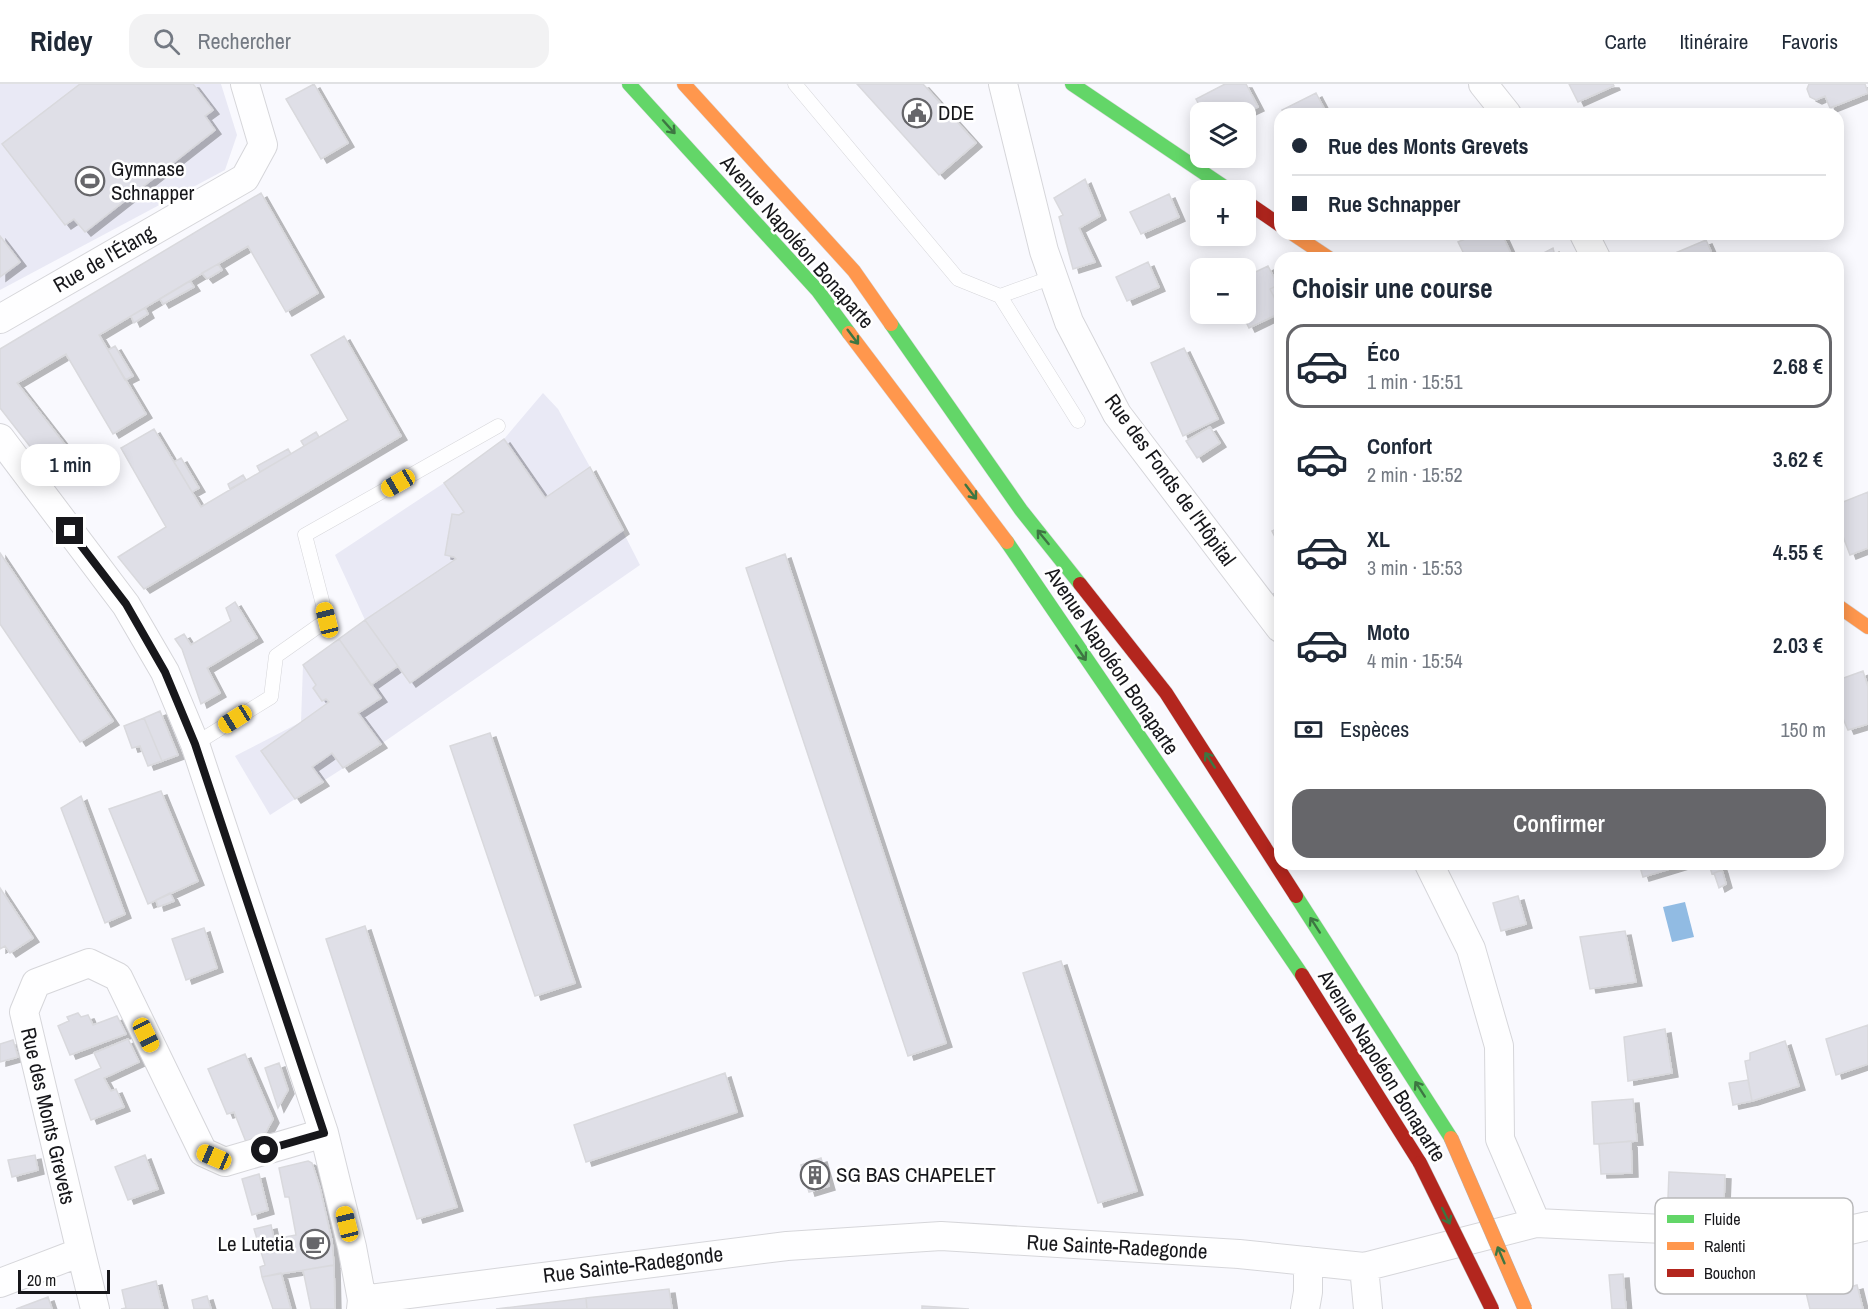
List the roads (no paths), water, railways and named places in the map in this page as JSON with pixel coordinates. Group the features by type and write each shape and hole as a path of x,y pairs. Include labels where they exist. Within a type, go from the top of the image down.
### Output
{"main road":[{"name":"Avenue Napoléon Bonaparte","path":"629,84 818,291 997,526 1305,981 1420,1163 1492,1309"},
{"name":"Avenue Napoléon Bonaparte","path":"684,84 854,271 1021,510 1166,693 1274,862"},
{"path":"1072,84 1214,180"},
{"path":"1256,209 1274,221"},
{"path":"1302,240 1320,252"},
{"path":"1844,610 1868,627"},
{"name":"Avenue Napoléon Bonaparte","path":"1279,870 1451,1138 1525,1309"}],"street":[{"name":"Rue de l'Étang","path":"0,320 245,178 263,146 245,84"},
{"name":"Rue des Fonds de l'Hôpital","path":"1003,84 1044,251 1070,322 1117,414 1274,620"},
{"path":"1483,84 1501,108"},
{"path":"0,438 126,604 165,672 195,744 324,1133 352,1247 362,1305"},
{"path":"1433,870 1471,949 1499,1046 1500,1139 1536,1223"},
{"name":"Rue des Monts Grevets","path":"95,1309 24,1012 36,983 89,963 118,977 203,1152 225,1162 324,1133"},
{"name":"Rue Sainte-Radegonde","path":"362,1305 788,1245 940,1236 1239,1254 1364,1267 1536,1223 1655,1229"},
{"name":"Rue Sainte-Radegonde","path":"1853,1229 1868,1226"},
{"path":"0,1283 81,1252"},
{"path":"1305,1309 1308,1292 1308,1261"},
{"path":"1364,1267 1368,1309"}],"lane":[{"path":"795,84 958,279 1000,296 1078,421"},
{"path":"1000,296 1053,277"},
{"path":"195,744 271,697 276,656 327,620 305,535 498,426"}],"water":[{"path":"1685,902 1694,937 1672,942 1663,907"}],"place":[{"name":"DDE","path":"917,113"},
{"name":"Gymnase Schnapper","path":"90,181"},
{"name":"SG BAS CHAPELET","path":"815,1175"},
{"name":"Le Lutetia","path":"315,1244"}]}
